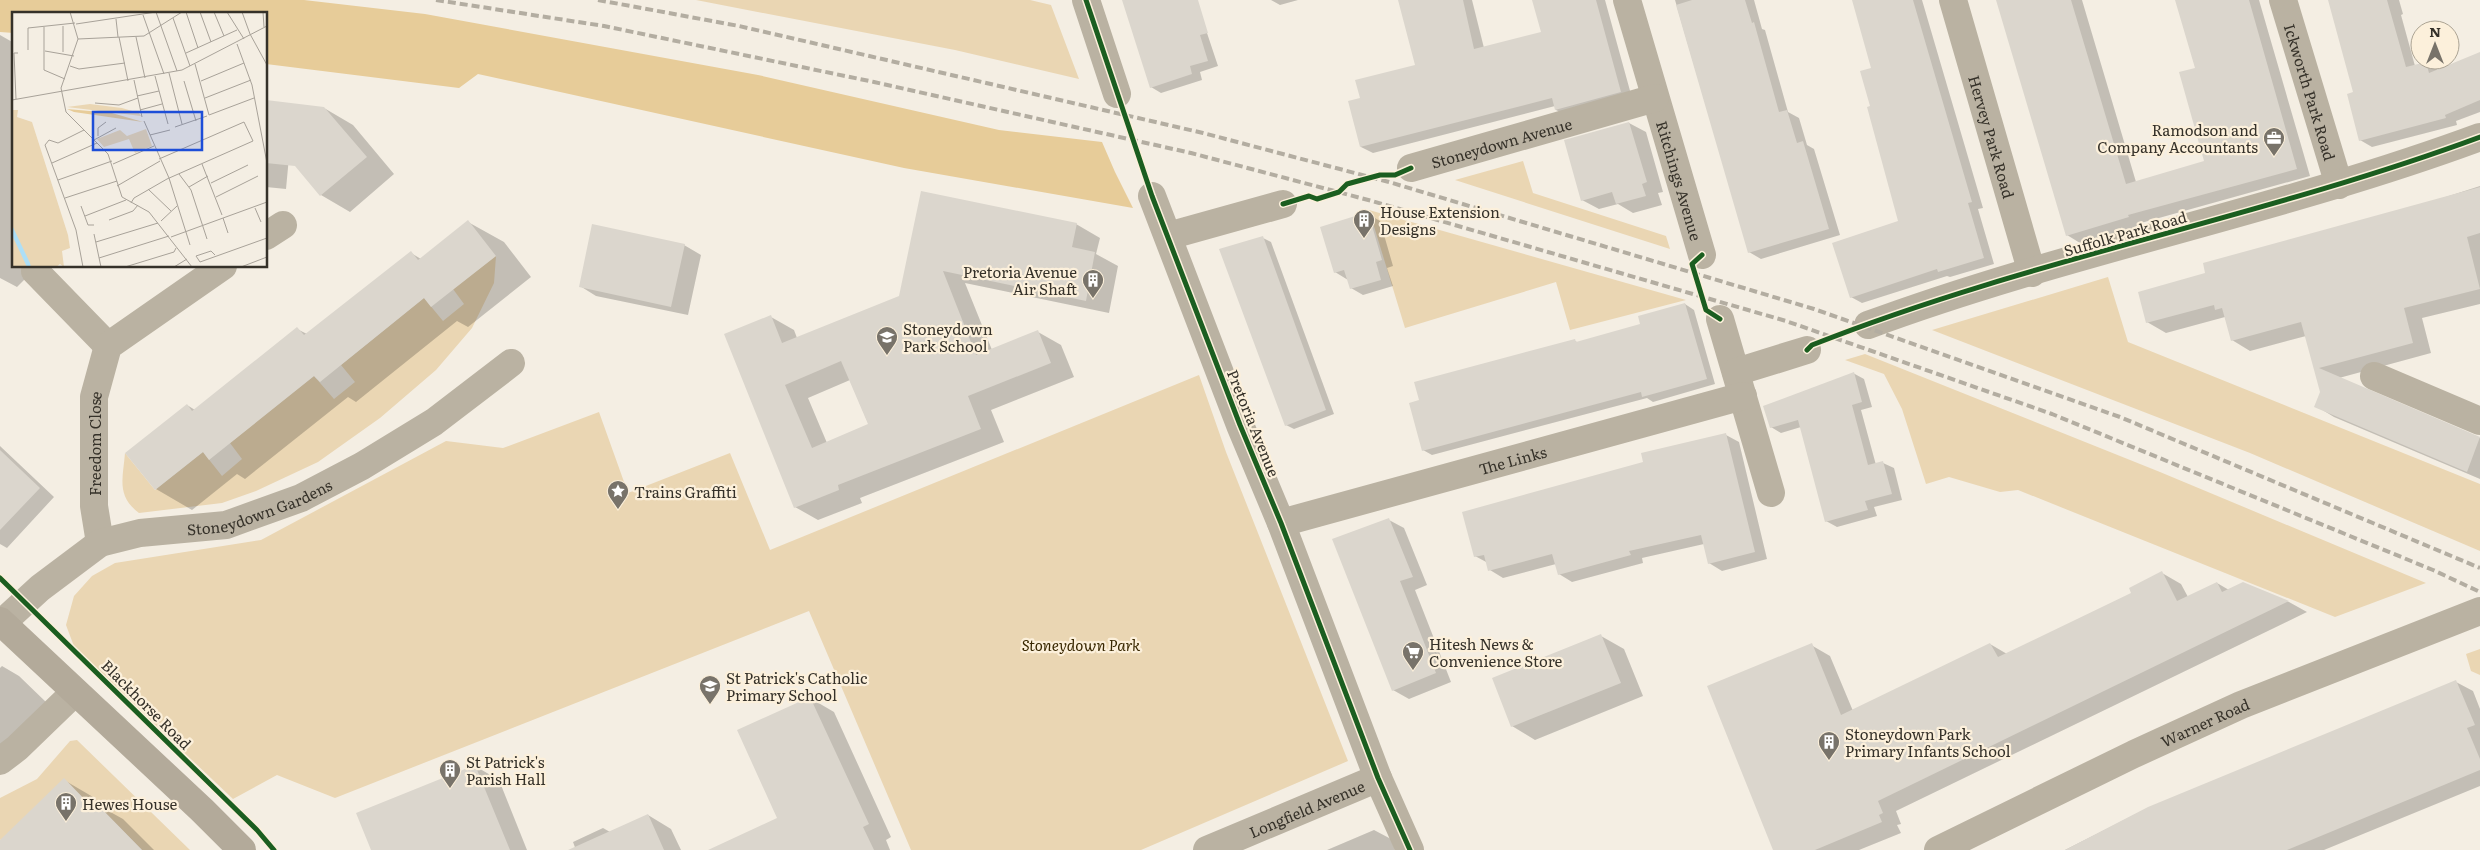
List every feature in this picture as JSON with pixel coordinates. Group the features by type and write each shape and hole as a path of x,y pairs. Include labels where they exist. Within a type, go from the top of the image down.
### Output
{"main road":[{"path":"1,622 202,810 242,850"}],"street":[{"path":"1086,0 1116,94"},
{"name":"Ritchings Avenue","path":"1627,0 1702,255"},
{"name":"Hervey Park Road","path":"1953,0 2032,272"},
{"name":"Ickworth Park Road","path":"2283,0 2339,185"},
{"name":"Stoneydown Avenue","path":"1411,168 1655,98"},
{"name":"Suffolk Park Road","path":"1868,325 1947,296 2339,185 2480,137"},
{"name":"Pretoria Avenue","path":"1152,196 1240,425 1281,523 1378,778 1410,850"},
{"path":"1168,236 1282,204"},
{"path":"35,271 108,346 220,268"},
{"path":"1720,319 1771,493"},
{"name":"Freedom Close","path":"100,543 94,506 94,397 108,346"},
{"path":"1739,384 1807,350"},
{"name":"Stoneydown Gardens","path":"1,622 40,588 100,543 140,532 226,525 301,498 362,466 434,422 511,363"},
{"path":"2374,376 2480,420"},
{"name":"The Links","path":"1281,523 1739,384"},
{"name":"Warner Road","path":"1938,850 2134,754 2241,705 2480,610"},
{"path":"0,761 17,748 75,692"},
{"name":"Longfield Avenue","path":"1207,850 1378,778"}],"green space":[{"path":"696,0 1030,0 1051,5 1079,79 955,50"},
{"path":"1523,161 1533,193 1666,236 1670,249 1455,180"},
{"path":"1369,210 1686,300 1570,330 1556,282 1405,328"},
{"path":"496,256 494,283 472,328 436,370 380,418 318,462 256,491 222,503 139,513 127,500 122,478 125,453 155,490 203,452 222,476 242,459 230,443 314,376 334,399 355,382 341,365 424,298 443,321 464,304 453,289"},
{"path":"2108,277 2128,342 2480,484 2480,551 2250,453 1932,330"},
{"path":"1865,354 2160,472 2426,583 2335,617 2018,490 2000,492 1949,477 1926,484 1902,409 1884,374 1845,360"},
{"name":"Stoneydown Park","path":"1199,375 1226,452 1348,761 1141,850 911,850 809,611 335,798 277,775 233,799 75,649 66,625 74,596 92,576 115,563 261,540 446,441 503,448 599,412 628,493 730,453 770,550"},
{"path":"2480,649 2480,675 2471,671 2466,654"},
{"path":"77,740 190,850 142,850 94,801 0,840 0,798 37,779 70,741"}],"shaded area":[{"path":"0,0 304,0 425,14 758,75 999,130 1102,142 1133,208 904,168 478,74 459,88 268,64 268,12 12,12 12,33 0,32"}],"building":[{"path":"1122,0 1198,0 1208,33 1200,35 1208,61 1190,66 1192,74 1150,88"},
{"path":"1398,0 1463,0 1474,49 1541,32 1532,0 1596,0 1621,92 1555,110 1552,98 1360,147 1348,101 1360,98 1355,80 1415,65"},
{"path":"1692,0 1745,0 1752,23 1754,22 1779,112 1787,110 1797,143 1803,141 1829,229 1748,253 1676,5"},
{"path":"1852,0 1913,0 1972,202 1968,203 1984,258 1938,272 1937,269 1850,298 1832,243 1898,221 1867,107 1870,106 1860,71 1871,68"},
{"path":"1996,0 2071,0 2126,184 2204,161 2179,72 2195,68 2175,0 2249,0 2297,169 2128,215 2129,217 2066,236"},
{"path":"2328,0 2387,0 2406,67 2410,66 2410,70 2428,70 2429,73 2436,70 2460,70 2460,60 2480,52 2480,100 2445,115 2446,118 2359,141 2347,94 2353,92"},
{"path":"268,100 324,107 367,157 320,196 295,166 268,163"},
{"path":"1629,122 1647,182 1642,184 1646,196 1616,204 1612,192 1581,201 1564,140"},
{"path":"2480,187 2480,233 2467,237 2480,289 2404,308 2413,343 2319,368 2480,437 2467,472 2314,407 2320,392 2301,322 2231,341 2222,308 2215,310 2214,305 2146,323 2138,292 2205,273 2203,263"},
{"name":"Stoneydown Park School","path":"921,191 1077,223 1072,247 1095,252 1086,301 943,271 976,355 1038,330 1051,363 968,396 981,429 838,485 839,490 794,508 724,334 771,315 782,343 899,296","holes":["841,361 868,424 812,448 785,385"]},
{"path":"1368,212 1382,260 1376,262 1381,280 1350,289 1344,270 1334,273 1320,227"},
{"path":"468,220 496,256 431,307 424,298 320,382 314,376 209,460 203,452 155,490 125,453 187,404 192,411 297,327 304,335 411,251 418,260"},
{"path":"592,224 685,244 671,307 579,287"},
{"path":"1263,236 1326,410 1285,426 1219,249"},
{"path":"1685,303 1707,379 1642,397 1641,392 1422,451 1409,403 1419,400 1414,382 1575,339 1576,342 1640,324 1638,316"},
{"path":"1854,372 1862,402 1852,405 1868,465 1883,461 1892,494 1865,501 1868,510 1825,522 1798,420 1770,428 1763,406"},
{"path":"1726,433 1755,552 1708,564 1701,535 1629,551 1631,555 1558,575 1552,554 1488,571 1484,555 1474,557 1462,512 1643,462 1641,453"},
{"path":"0,450 40,488 0,530"},
{"path":"1389,518 1413,577 1400,581 1436,673 1392,691 1332,539"},
{"path":"2162,571 2177,601 2217,582 2222,592 2243,582 2289,601 1878,801 1883,813 1879,815 1882,822 1815,850 1773,850 1707,686 1812,643 1841,715 1990,643 1998,657 2131,593 2129,588"},
{"path":"1601,634 1621,683 1511,727 1492,678"},
{"path":"2456,680 2475,725 2467,728 2480,759 2480,770 2287,850 2065,850 2148,807"},
{"path":"810,697 869,824 863,827 874,850 708,850 777,818 737,730"},
{"name":"St Patrick's Parish Hall","path":"475,765 510,850 371,850 356,813"},
{"name":"Hewes House","path":"64,778 90,805 94,801 142,850 0,850 0,840"},
{"path":"648,814 664,850 568,850"}],"railway":[{"path":"436,0 604,26 874,82 1191,153 1372,201 1786,321 2052,414 2433,570 2480,592"},
{"path":"598,0 739,26 1203,133 1389,182 1814,309 2120,417 2480,568"}],"cycle path":[{"path":"1086,0 1152,196 1240,425 1281,523 1378,778 1410,850"},
{"path":"1807,350 1812,345 1894,315 1977,288 2314,192 2480,137"},
{"path":"1283,204 1309,196 1317,199 1339,192 1347,184 1380,175 1395,175 1411,168"},
{"path":"1702,255 1692,264 1706,310 1720,319"},
{"name":"Blackhorse Road","path":"0,578 257,830 274,850"}],"place":[{"name":"Ramodson and Company Accountants","path":"2274,157"},
{"name":"House Extension Designs","path":"1364,239"},
{"name":"Pretoria Avenue Air Shaft","path":"1093,299"},
{"name":"Stoneydown Park School","path":"887,356"},
{"name":"Trains Graffiti","path":"618,510"},
{"name":"Hitesh News & Convenience Store","path":"1413,671"},
{"name":"St Patrick's Catholic Primary School","path":"710,705"},
{"name":"Stoneydown Park Primary Infants School","path":"1829,761"},
{"name":"St Patrick's Parish Hall","path":"450,789"},
{"name":"Hewes House","path":"66,822"}]}
